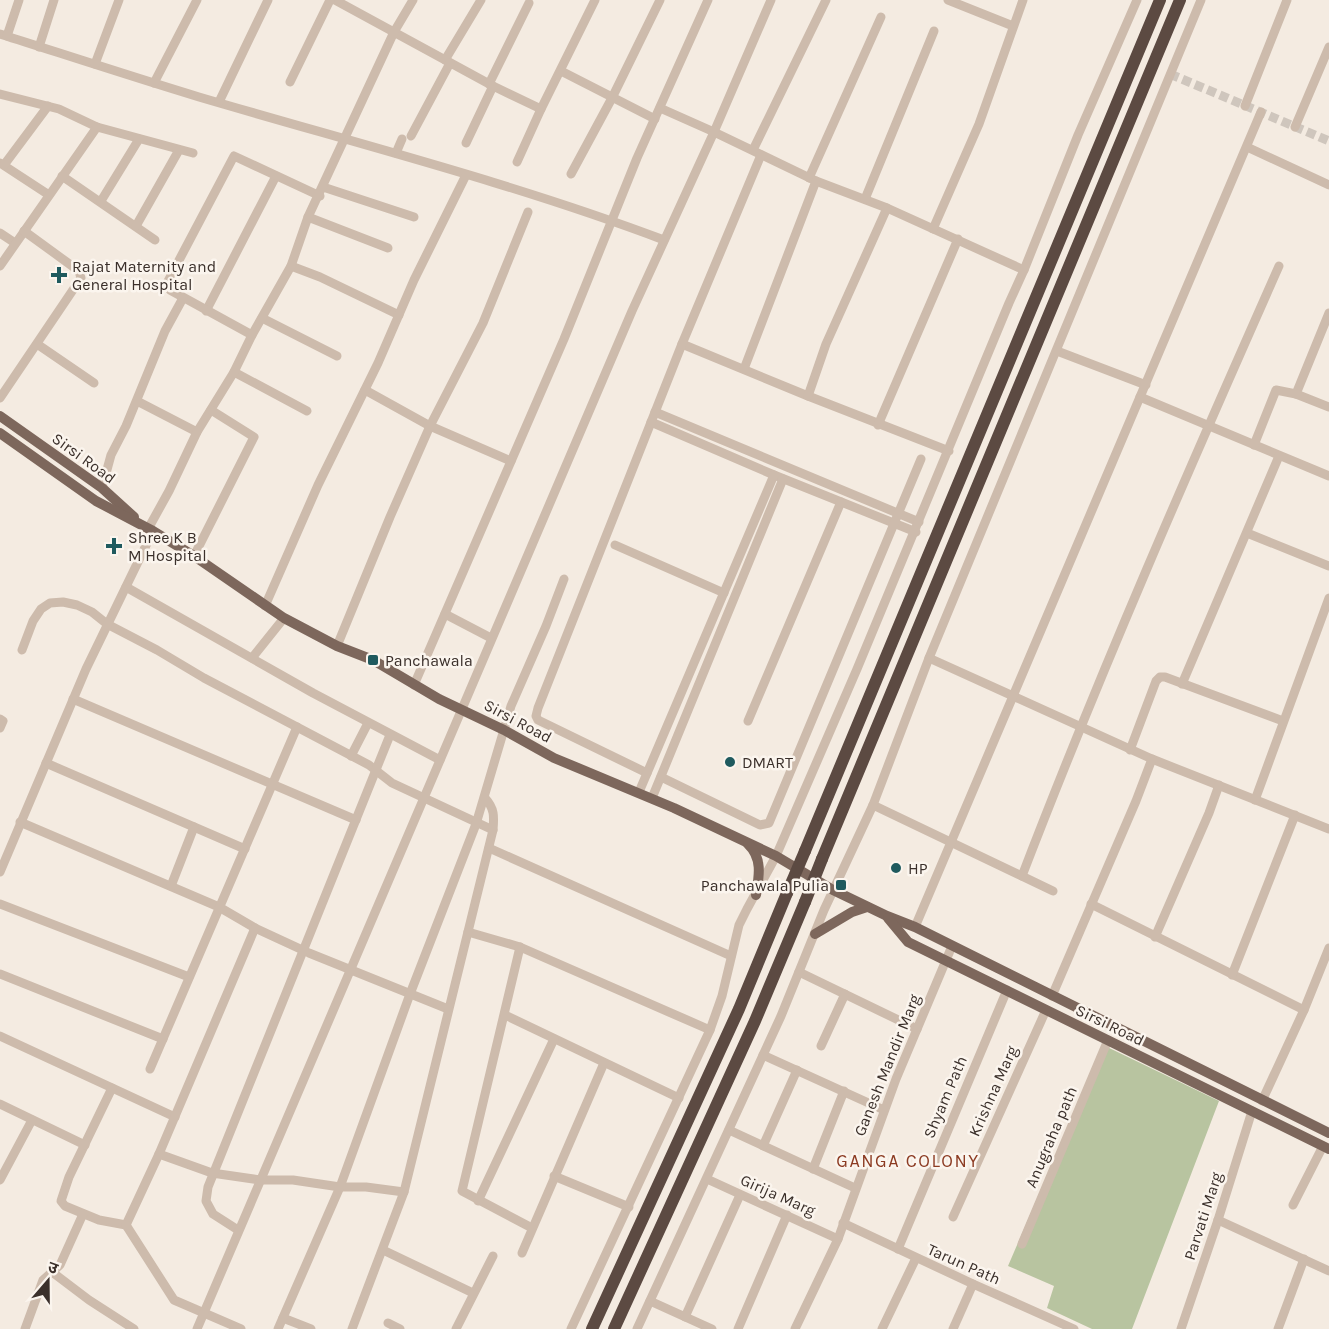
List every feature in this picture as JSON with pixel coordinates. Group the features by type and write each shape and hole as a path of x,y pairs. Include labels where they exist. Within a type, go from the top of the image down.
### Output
{"highway":[{"path":"592,1329 739,1009 1160,0"},
{"path":"614,1329 755,1021 1180,0"}],"main road":[{"name":"Sirsi Road","path":"0,416 102,488 150,530"},
{"name":"Sirsi Road","path":"0,433 96,501 194,556 284,618 337,646 373,660 414,685 554,758 639,792 776,856 833,890 915,927 1329,1133"},
{"path":"744,841 752,848 759,865 756,895"},
{"path":"815,934 852,912 867,907"},
{"name":"Sirsi Road","path":"887,916 908,942 1326,1148"}],"street":[{"path":"19,0 3,35 154,83 345,137 613,221 664,240"},
{"path":"39,46 54,0"},
{"path":"95,64 119,0"},
{"path":"154,83 197,0"},
{"path":"219,102 268,0"},
{"path":"290,82 330,0"},
{"path":"335,0 347,3 448,62 541,109"},
{"path":"0,872 73,699 150,530 197,432 234,372 291,266 308,217 394,32 413,0"},
{"path":"396,153 407,138 481,0"},
{"path":"517,162 595,0"},
{"path":"572,174 660,0"},
{"path":"414,685 708,0"},
{"path":"197,1329 491,638 771,0"},
{"path":"647,773 538,720 537,708 757,153 826,0"},
{"path":"948,0 1013,26"},
{"path":"933,229 979,124 1023,0"},
{"path":"571,1329 710,1030 722,996 739,926 776,856 916,532 1078,135 1137,0"},
{"path":"637,1329 763,1055 833,890 873,805 929,658 1058,351 1109,221 1201,0"},
{"path":"1245,106 1287,0"},
{"path":"466,143 528,3"},
{"path":"744,369 812,179 881,17"},
{"path":"865,199 934,31"},
{"path":"1295,127 1329,47"},
{"path":"561,71 655,119"},
{"path":"0,94 59,109 97,127 193,153"},
{"path":"48,106 2,164 49,195"},
{"path":"660,108 812,179 887,208 1024,270"},
{"path":"915,927 1261,112"},
{"path":"0,266 97,127"},
{"path":"101,201 139,139"},
{"path":"1246,147 1329,185"},
{"path":"136,226 179,150"},
{"path":"252,335 183,298 170,290 166,283 234,156 276,176 414,217"},
{"path":"266,606 308,507 365,390 414,280 466,175"},
{"path":"62,176 155,240"},
{"path":"206,311 276,176"},
{"path":"807,396 826,344 887,208"},
{"path":"337,646 430,426 483,323 528,212"},
{"path":"308,217 388,248"},
{"path":"0,398 81,278 79,271 24,231"},
{"path":"0,233 15,243"},
{"path":"878,425 958,239"},
{"path":"291,266 320,277 399,315"},
{"path":"1022,876 1081,727 1208,426 1279,266"},
{"path":"102,488 111,455 137,401 165,332 183,298"},
{"path":"1296,394 1329,313"},
{"path":"262,318 337,356"},
{"path":"37,344 94,383"},
{"path":"682,344 878,425 949,451"},
{"path":"1058,351 1146,385"},
{"path":"234,372 307,411"},
{"path":"365,390 430,426 511,461"},
{"path":"1254,445 1276,390 1296,394 1329,408"},
{"path":"1140,397 1329,476"},
{"path":"137,401 197,432"},
{"path":"194,556 254,437 211,410"},
{"path":"655,412 919,522"},
{"path":"651,422 778,477 916,532"},
{"path":"1182,684 1279,456"},
{"path":"661,777 760,825 769,823 921,459"},
{"path":"639,792 724,593 778,477"},
{"path":"652,798 778,477"},
{"path":"748,721 841,502"},
{"path":"1247,533 1329,566"},
{"path":"615,545 724,593"},
{"path":"278,1329 340,1187 410,994 476,824 511,706 564,579"},
{"path":"126,587 156,606 368,723 440,760"},
{"path":"1255,800 1329,598"},
{"path":"22,650 40,609 50,603 63,602 77,605 92,612 107,624 376,770 392,783 493,830"},
{"path":"445,614 491,638"},
{"path":"252,658 284,618"},
{"path":"929,658 1130,750 1255,800 1328,825"},
{"path":"1130,750 1156,681 1160,677 1284,722"},
{"path":"73,699 356,820"},
{"path":"0,719 3,721 0,728"},
{"path":"351,756 368,723"},
{"path":"150,1069 297,727"},
{"path":"238,1230 213,1214 206,1201 208,1186 390,735"},
{"path":"1052,996 1152,759"},
{"path":"46,763 245,849"},
{"path":"1155,937 1219,785"},
{"path":"352,1329 404,1192 493,830 495,813 485,798"},
{"path":"873,805 1053,891"},
{"path":"1232,975 1295,815"},
{"path":"20,822 171,886 303,950 448,1009"},
{"path":"171,886 194,827"},
{"path":"489,848 731,956"},
{"path":"0,904 189,977"},
{"path":"1091,904 1304,1010"},
{"path":"126,1225 175,1118 255,928"},
{"path":"468,932 520,947 710,1030"},
{"name":"Ganesh Mandir Marg","path":"795,1329 837,1239 884,1110 952,946"},
{"path":"520,947 462,1191 532,1228"},
{"path":"1262,1101 1304,1010 1329,948"},
{"path":"799,972 916,1029"},
{"path":"0,974 163,1039"},
{"name":"Shyam Path","path":"898,1249 1007,990"},
{"path":"821,1046 845,994"},
{"name":"Krishna Marg","path":"953,1217 1046,1010"},
{"path":"505,1015 679,1098"},
{"path":"0,1036 175,1118"},
{"path":"478,1200 554,1039"},
{"name":"Anugraha path","path":"1022,1245 1108,1040"},
{"path":"763,1055 884,1110"},
{"path":"522,1253 604,1063"},
{"path":"763,1146 797,1070"},
{"path":"112,1088 69,1177 61,1202 83,1214 109,1223 126,1225"},
{"path":"813,1169 844,1091"},
{"path":"0,1104 85,1145"},
{"name":"Parvati Marg","path":"1181,1329 1252,1111"},
{"path":"0,1180 32,1120"},
{"path":"729,1130 855,1188"},
{"path":"1293,1204 1326,1148"},
{"path":"159,1154 212,1173 260,1180 293,1180 340,1187 366,1187 404,1192"},
{"path":"554,1176 629,1207"},
{"name":"Girija Marg","path":"707,1179 837,1239"},
{"path":"685,1317 740,1195"},
{"path":"25,1329 43,1280 60,1265 83,1214"},
{"path":"738,1329 787,1215"},
{"path":"1218,1220 1329,1271"},
{"name":"Tarun Path","path":"843,1223 1074,1329"},
{"path":"126,1225 174,1300 241,1329"},
{"path":"383,1250 473,1293"},
{"path":"456,1329 493,1256"},
{"path":"882,1329 916,1258"},
{"path":"1278,1329 1304,1259"},
{"path":"52,1272 89,1300 134,1329"},
{"path":"953,1329 973,1284"},
{"path":"650,1300 712,1329"},
{"path":"283,1318 311,1329"},
{"path":"388,1323 400,1329"}],"green space":[{"path":"1103,1045 1219,1101 1132,1329 1092,1329 1047,1308 1054,1286 1008,1266"}],"tunnel":[{"path":"1170,74 1329,141"}],"place":[{"name":"Rajat Maternity and General Hospital","path":"59,275"},
{"name":"Shree K B M Hospital","path":"114,546"},
{"name":"Panchawala","path":"373,660"},
{"name":"DMART","path":"730,762"},
{"name":"HP","path":"896,868"},
{"name":"Panchawala Pulia","path":"841,885"}],"district":[{"name":"GANGA COLONY","path":"908,1161"}]}
